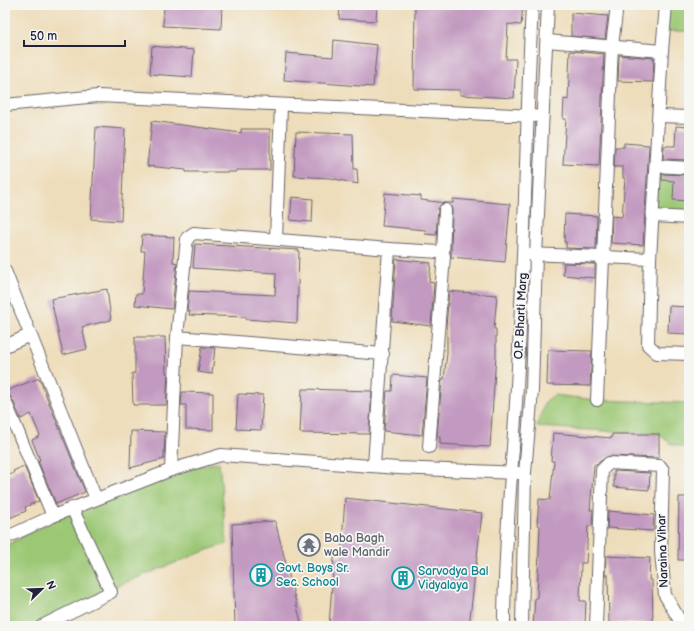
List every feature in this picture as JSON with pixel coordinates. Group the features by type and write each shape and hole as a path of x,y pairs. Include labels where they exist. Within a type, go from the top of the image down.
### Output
{"street":[{"name":"O.P. Bharti Marg","path":"522,626 525,473 532,390 527,116 532,5"},
{"name":"O.P. Bharti Marg","path":"504,626 510,473 518,370 543,116 548,5"},
{"path":"597,400 612,46 617,5"},
{"path":"666,5 650,259 648,344 656,353 689,354"},
{"path":"547,41 662,51"},
{"path":"5,105 98,96 281,106 543,116"},
{"path":"276,239 281,106"},
{"path":"659,116 689,117"},
{"path":"656,166 689,168"},
{"path":"429,447 444,261 442,253 445,210"},
{"path":"653,216 689,218"},
{"path":"171,470 177,337 186,241 190,234 194,233 276,239 442,253"},
{"path":"374,465 390,249"},
{"path":"530,254 650,259"},
{"path":"5,271 96,499"},
{"path":"5,346 30,335"},
{"path":"177,337 383,354"},
{"path":"7,409 53,516"},
{"path":"5,538 72,508 171,470 221,455 525,473"},
{"name":"Naraina Vihar","path":"596,626 602,470 609,463 660,466 663,470 661,552 665,595 683,626"},
{"path":"42,626 111,592 72,508"}],"green space":[{"path":"666,5 689,5 689,31 664,31"},
{"path":"656,166 689,168 689,218 653,216"},
{"path":"554,395 597,400 689,403 689,448 671,444 659,434 537,427 545,402"},
{"path":"219,462 227,544 207,550 104,591 47,626 5,626 5,546 56,519 172,472"}],"building":[{"path":"164,5 222,5 221,29 163,26"},
{"path":"340,5 377,5 376,21 339,19"},
{"path":"415,5 523,5 521,25 508,24 506,59 516,59 514,98 460,95 460,90 414,89"},
{"path":"571,13 608,16 605,39 571,36"},
{"path":"334,40 377,45 373,87 284,80 286,53 333,57"},
{"path":"152,46 194,50 192,77 150,74"},
{"path":"570,51 604,54 599,166 563,164 566,119 563,119 564,99 568,100"},
{"path":"619,55 654,58 653,82 618,81"},
{"path":"152,121 241,133 241,129 270,129 270,170 186,172 186,170 147,166"},
{"path":"676,126 689,127 689,160 663,159 664,146 675,146"},
{"path":"96,127 125,129 121,221 91,219"},
{"path":"296,132 353,134 354,169 357,169 358,184 330,178 294,176"},
{"path":"624,143 649,145 643,245 611,243 612,216 622,217 625,178 623,178 623,167 614,167 615,147 624,147"},
{"path":"662,174 689,175 689,201 673,200 674,181 662,180"},
{"path":"385,193 421,196 421,200 446,203 441,204 438,209 436,235 425,234 426,230 382,226"},
{"path":"292,197 313,199 312,222 290,220"},
{"path":"453,199 510,204 505,262 451,257 452,210 451,206 446,203 453,203"},
{"path":"565,214 597,216 596,249 566,248 566,242 564,242"},
{"path":"142,235 174,237 173,262 177,263 172,309 135,305 136,294 142,294 145,251 141,251"},
{"path":"195,244 299,250 297,323 246,319 246,317 189,315 190,311 187,311 189,291 275,295 276,273 193,268"},
{"path":"396,259 431,263 429,282 434,283 431,326 392,321"},
{"path":"564,263 595,264 595,278 563,275"},
{"path":"107,289 111,320 82,327 87,349 63,355 51,299"},
{"path":"449,291 497,295 494,329 496,329 496,355 490,447 440,444 440,437 437,437 442,379 444,379 447,353 446,327"},
{"path":"669,306 689,307 689,334 668,333"},
{"path":"135,337 165,337 166,373 168,373 166,405 133,405 132,373 135,373"},
{"path":"202,347 215,348 212,374 198,372"},
{"path":"548,350 592,351 590,386 547,385"},
{"path":"393,375 427,378 422,435 384,431 387,391 392,391"},
{"path":"39,378 85,492 56,504 38,461 40,460 32,440 40,436 31,414 21,419 12,398 6,391"},
{"path":"302,389 372,391 369,434 300,433"},
{"path":"182,392 213,393 213,430 186,429 186,405 181,405"},
{"path":"238,394 263,395 261,430 236,429"},
{"path":"131,431 165,432 164,459 130,468"},
{"path":"553,433 612,438 612,434 659,434 659,458 609,456 594,465 590,510 593,510 592,526 588,526 586,563 581,563 580,601 586,601 585,626 533,626 535,598 537,598 540,526 537,525 539,499 550,500 554,461 551,461"},
{"path":"24,466 39,501 25,507 26,511 5,520 5,477"},
{"path":"614,471 650,473 649,490 614,487"},
{"path":"679,497 689,497 689,560 678,560"},
{"name":"Sarvodya Bal Vidyalaya","path":"345,498 482,513 469,626 329,626 334,557 341,557"},
{"path":"608,511 654,515 653,531 607,528"},
{"name":"Govt. Boys Sr. Sec. School","path":"275,521 302,626 235,626 232,524"},
{"path":"606,556 650,558 649,580 652,580 653,623 609,623 608,575 605,575"}],"place":[{"name":"Baba Bagh wale Mandir","path":"309,545"},
{"name":"Govt. Boys Sr. Sec. School","path":"261,575"},
{"name":"Sarvodya Bal Vidyalaya","path":"403,578"}]}
